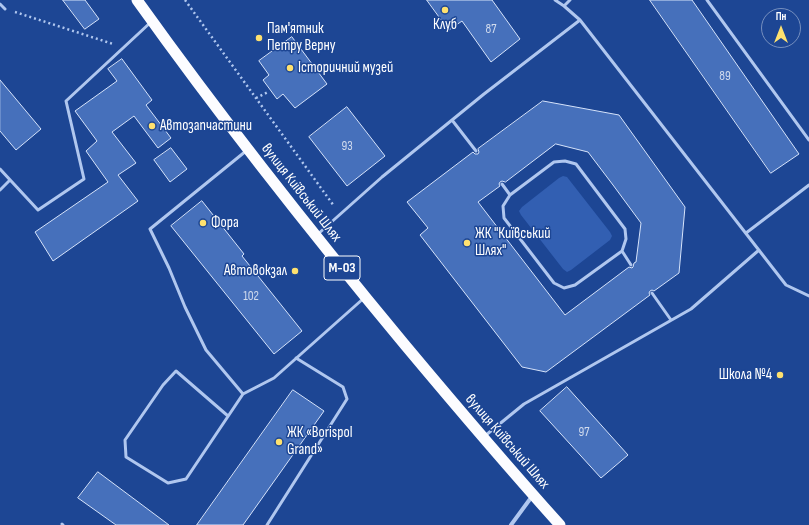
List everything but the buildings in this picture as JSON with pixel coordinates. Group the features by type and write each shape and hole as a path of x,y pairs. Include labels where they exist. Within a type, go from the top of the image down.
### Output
{"highway":[{"name":"вулиця Київський Шлях","path":"137,0 248,150 365,297 483,438 560,525"}],"street":[{"path":"511,525 533,495"}],"lane":[{"path":"555,0 580,20 786,285 809,296"},
{"path":"564,6 570,0"},
{"path":"707,0 809,140"},
{"path":"0,4 5,9"},
{"path":"0,170 38,210 84,179 66,101 152,20"},
{"path":"316,236 382,177 484,94 580,20"},
{"path":"452,120 476,151"},
{"path":"243,394 206,350 150,230 248,150"},
{"path":"565,161 576,164 625,229 626,239 622,251 575,285 564,288 554,283 504,218 503,206 510,195 554,162 565,161"},
{"path":"0,190 10,180"},
{"path":"502,184 510,195"},
{"path":"746,233 809,185"},
{"path":"483,438 524,404 690,309 759,250"},
{"path":"622,251 631,265"},
{"path":"652,293 671,320"},
{"path":"228,416 176,371 163,385 125,440 126,457 168,483 186,480 243,394 274,378 365,297"},
{"path":"267,525 347,399 343,387 296,358"}],"path":[{"path":"185,0 340,214"},
{"path":"5,9 123,47"},
{"path":"256,98 268,92"}],"shaded area":[{"path":"563,176 567,177 612,236 610,240 567,272 563,269 519,211 522,207"}],"place":[{"name":"Клуб","path":"445,10"},
{"name":"Пам'ятник Петру Верну","path":"259,38"},
{"name":"Історичний музей","path":"290,68"},
{"name":"Автозапчастини","path":"152,126"},
{"name":"Фора","path":"203,223"},
{"name":"ЖК \"Київський Шлях\"","path":"467,243"},
{"name":"Автовокзал","path":"295,271"},
{"name":"Школа №4","path":"780,375"},
{"name":"ЖК «Borispol Grand»","path":"279,442"}]}
